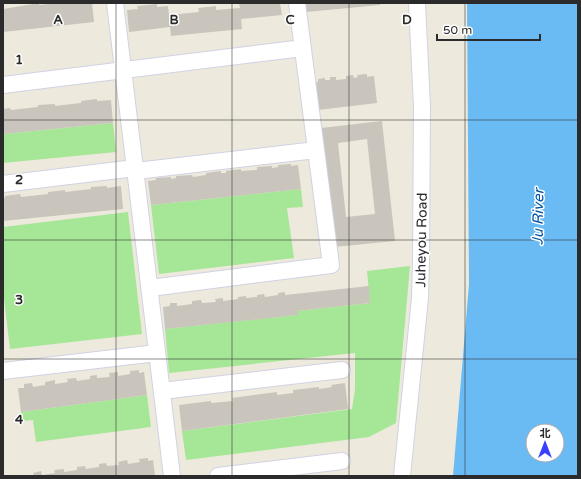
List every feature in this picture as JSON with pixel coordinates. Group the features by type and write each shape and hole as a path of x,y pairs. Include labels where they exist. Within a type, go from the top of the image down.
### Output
{"street":[{"path":"115,3 172,476"},
{"path":"150,288 331,265 297,3"},
{"name":"Juheyou Road","path":"402,476 420,298 422,262 422,107 417,3"},
{"path":"3,85 303,48"},
{"path":"3,184 316,150"},
{"path":"3,371 157,353"},
{"path":"162,391 342,370"},
{"path":"218,476 342,461"}],"green space":[{"path":"113,123 116,152 3,163 3,134"},
{"path":"301,189 303,207 287,208 294,258 159,274 151,205"},
{"path":"128,212 142,334 10,349 3,290 3,227"},
{"path":"410,266 396,423 369,437 186,460 182,431 352,409 355,389 355,353 169,373 165,329 297,315 297,311 370,303 367,271"},
{"path":"147,395 151,427 36,442 33,420 22,421 21,412"}],"water":[{"name":"Ju River","path":"467,3 578,3 578,476 453,476 469,284"}],"building":[{"path":"39,3 39,5 59,3 92,3 94,22 3,32 3,9"},
{"path":"239,3 280,3 282,15 241,19 242,29 171,36 170,27 129,32 127,10 138,9 137,6 157,4 157,7 168,6 169,15 199,12 198,8 216,6 216,10 240,8"},
{"path":"306,3 380,3 380,5 306,12"},
{"path":"367,74 367,77 374,76 377,103 318,110 315,82 318,82 318,79 325,78 325,80 330,80 330,77 336,77 336,80 346,79 346,76 353,75 354,78 358,77 357,75"},
{"path":"97,99 97,101 111,100 113,123 3,134 3,109 10,108 11,110 38,107 38,105 55,104 55,106 81,103 81,101"},
{"path":"382,121 395,241 334,247 321,128","holes":["367,139 375,214 346,217 338,143"]},
{"path":"291,164 291,166 298,165 301,189 151,205 148,181 156,180 156,178 171,177 171,179 176,178 176,176 192,175 193,177 221,171 221,173 226,173 226,171 241,169 241,171 257,170 257,167 272,166 272,168 278,167 278,165"},
{"path":"107,186 107,188 121,186 123,209 3,221 3,198 5,198 5,196 20,194 21,197 48,194 48,192 65,190 65,192 91,189 91,187"},
{"path":"369,286 370,303 297,311 298,315 165,329 163,307 170,306 170,303 177,303 177,306 192,304 192,301 201,300 202,303 216,302 215,299 223,298 223,301 238,299 238,297 246,296 246,298 257,297 257,295 264,294 265,297 278,295 278,293 285,292 285,295"},
{"path":"139,370 139,373 144,372 147,395 21,412 18,388 24,388 24,384 32,383 33,387 45,385 45,382 55,380 55,384 68,382 67,379 76,378 77,381 90,379 90,376 97,375 97,378 110,377 109,373 118,372 118,376 130,374 130,371"},
{"path":"345,383 348,409 182,431 179,405 211,401 211,403 233,401 232,398 277,392 277,395 293,393 293,390 319,387 319,389"},
{"path":"148,458 148,461 153,460 155,476 34,476 33,473 41,471 42,475 55,473 54,470 64,469 64,472 77,470 77,467 85,466 86,469 99,467 99,464 106,463 107,466 119,465 118,462 127,460 128,464 140,462 139,459"}]}
